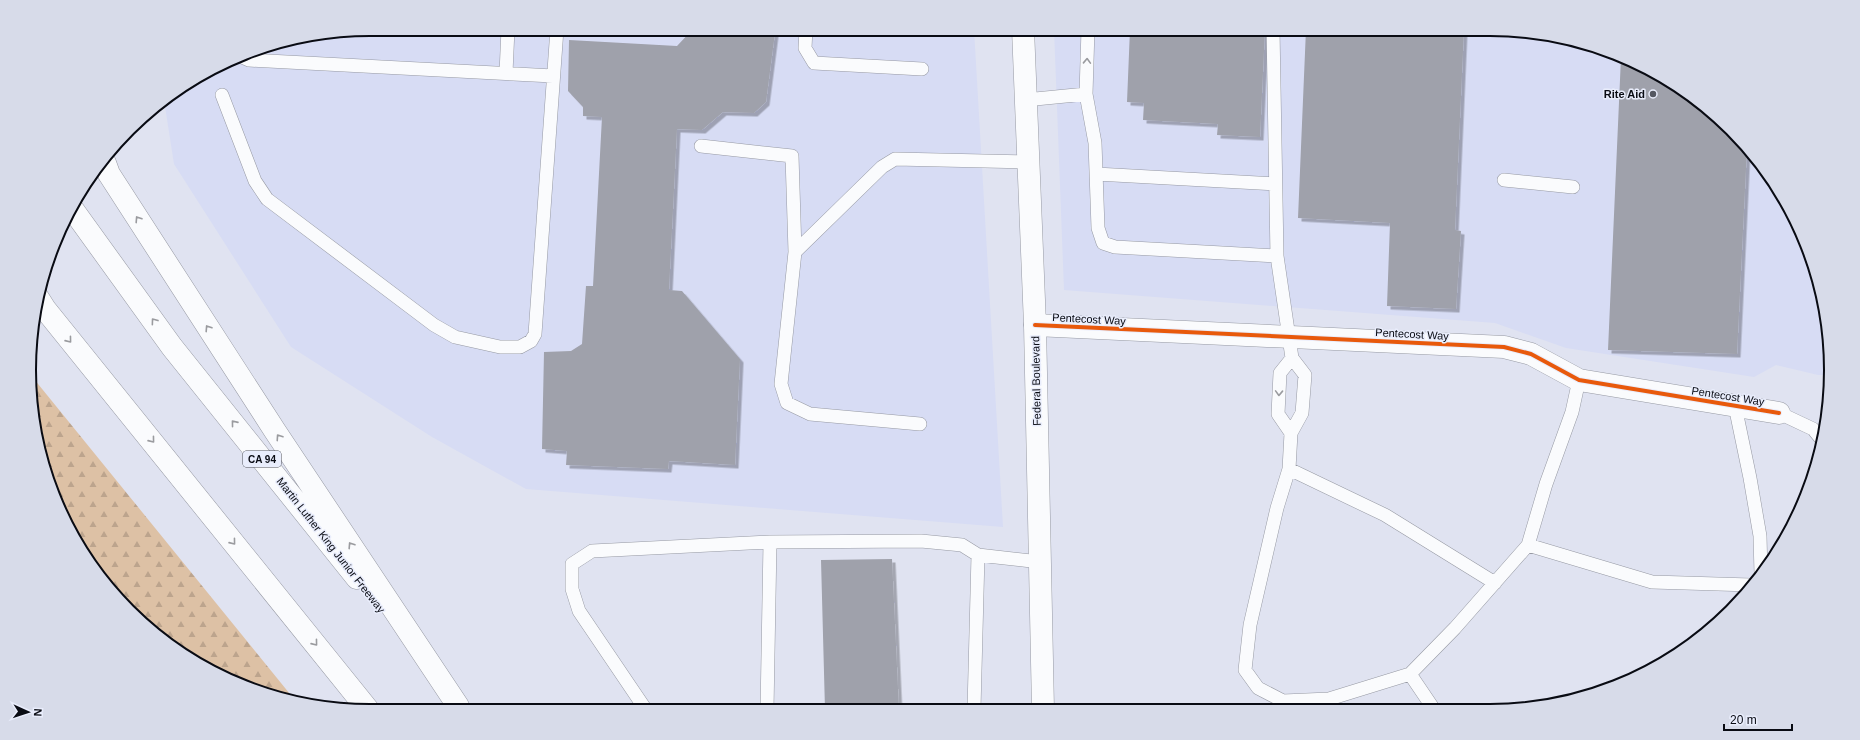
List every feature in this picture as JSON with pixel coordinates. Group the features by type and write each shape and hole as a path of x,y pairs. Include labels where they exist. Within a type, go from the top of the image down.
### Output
{"main road":[{"name":"Federal Boulevard","path":"1023,36 1035,325 1043,704"},
{"path":"106,166 109,174 266,418 456,704"},
{"name":"Martin Luther King Junior Freeway","path":"75,213 172,347 326,538 455,704"},
{"path":"42,305 364,704"},
{"name":"Pentecost Way","path":"1035,325 1504,347 1531,354 1579,380 1779,413"}],"lane":[{"path":"506,73 508,36"},
{"path":"222,95 255,181 267,198 434,325 455,337 500,347 520,347 531,341 535,334 556,36"},
{"path":"806,36 806,48 814,63 922,69"},
{"path":"1088,36 1086,94 1095,143 1098,228 1103,243 1115,247 1277,256"},
{"path":"1273,36 1277,256 1292,358 1305,375 1302,413 1291,433 1289,469 1277,508 1250,625 1246,670 1258,688 1283,701 1329,699 1410,674 1455,628 1528,545 1546,484 1572,412 1579,380"},
{"path":"247,59 553,76"},
{"path":"1025,100 1086,94"},
{"path":"701,146 792,156 795,252 781,384 787,403 810,414 920,424"},
{"path":"795,252 882,167 895,159 1028,162"},
{"path":"1096,174 1275,184"},
{"path":"1504,180 1573,187"},
{"path":"1291,433 1278,414 1280,373 1292,358"},
{"path":"1735,406 1760,536 1761,565"},
{"name":"Pentecost Way","path":"1779,413 1813,429 1818,435"},
{"path":"1289,469 1385,515 1495,582"},
{"path":"642,704 579,611 572,589 572,564 592,552 770,542 921,541 962,545 978,555 1040,562"},
{"path":"767,704 770,542"},
{"path":"1528,545 1652,582 1745,585"},
{"path":"974,704 978,555"},
{"path":"1410,674 1430,704"}],"shaded area":[{"path":"370,36 974,36 1003,527 526,489 432,437 291,347 174,164 165,107 184,92 222,70 242,61 284,47 305,42"},
{"path":"1054,36 1490,36 1534,39 1576,47 1618,61 1638,70 1676,92 1693,105 1726,134 1741,150 1768,184 1790,222 1799,242 1813,284 1818,305 1823,348 1824,375 1776,365 1754,377 1566,348 1495,323 1064,290"}],"green space":[{"path":"37,382 290,695 242,679 222,670 184,648 134,606 105,573 92,556 70,518 61,498 47,456 42,435"}],"building":[{"path":"686,36 775,36 766,102 754,113 723,112 702,130 677,129 669,290 682,291 740,359 735,465 669,461 668,469 566,465 567,451 542,449 544,352 571,351 582,344 586,286 593,286 602,117 583,116 583,107 568,91 569,40 677,46"},
{"path":"1130,36 1265,36 1260,137 1217,135 1218,124 1143,120 1144,103 1127,102"},
{"path":"1306,36 1464,36 1455,230 1461,231 1456,309 1387,306 1390,223 1298,218"},
{"path":"1621,62 1638,70 1676,92 1710,119 1747,157 1737,354 1608,350"},
{"path":"892,559 899,704 825,704 821,560"}],"cycle path":[{"path":"1035,325 1504,347 1531,354 1579,380 1779,413"}],"place":[{"name":"Rite Aid","path":"1653,94"}]}
